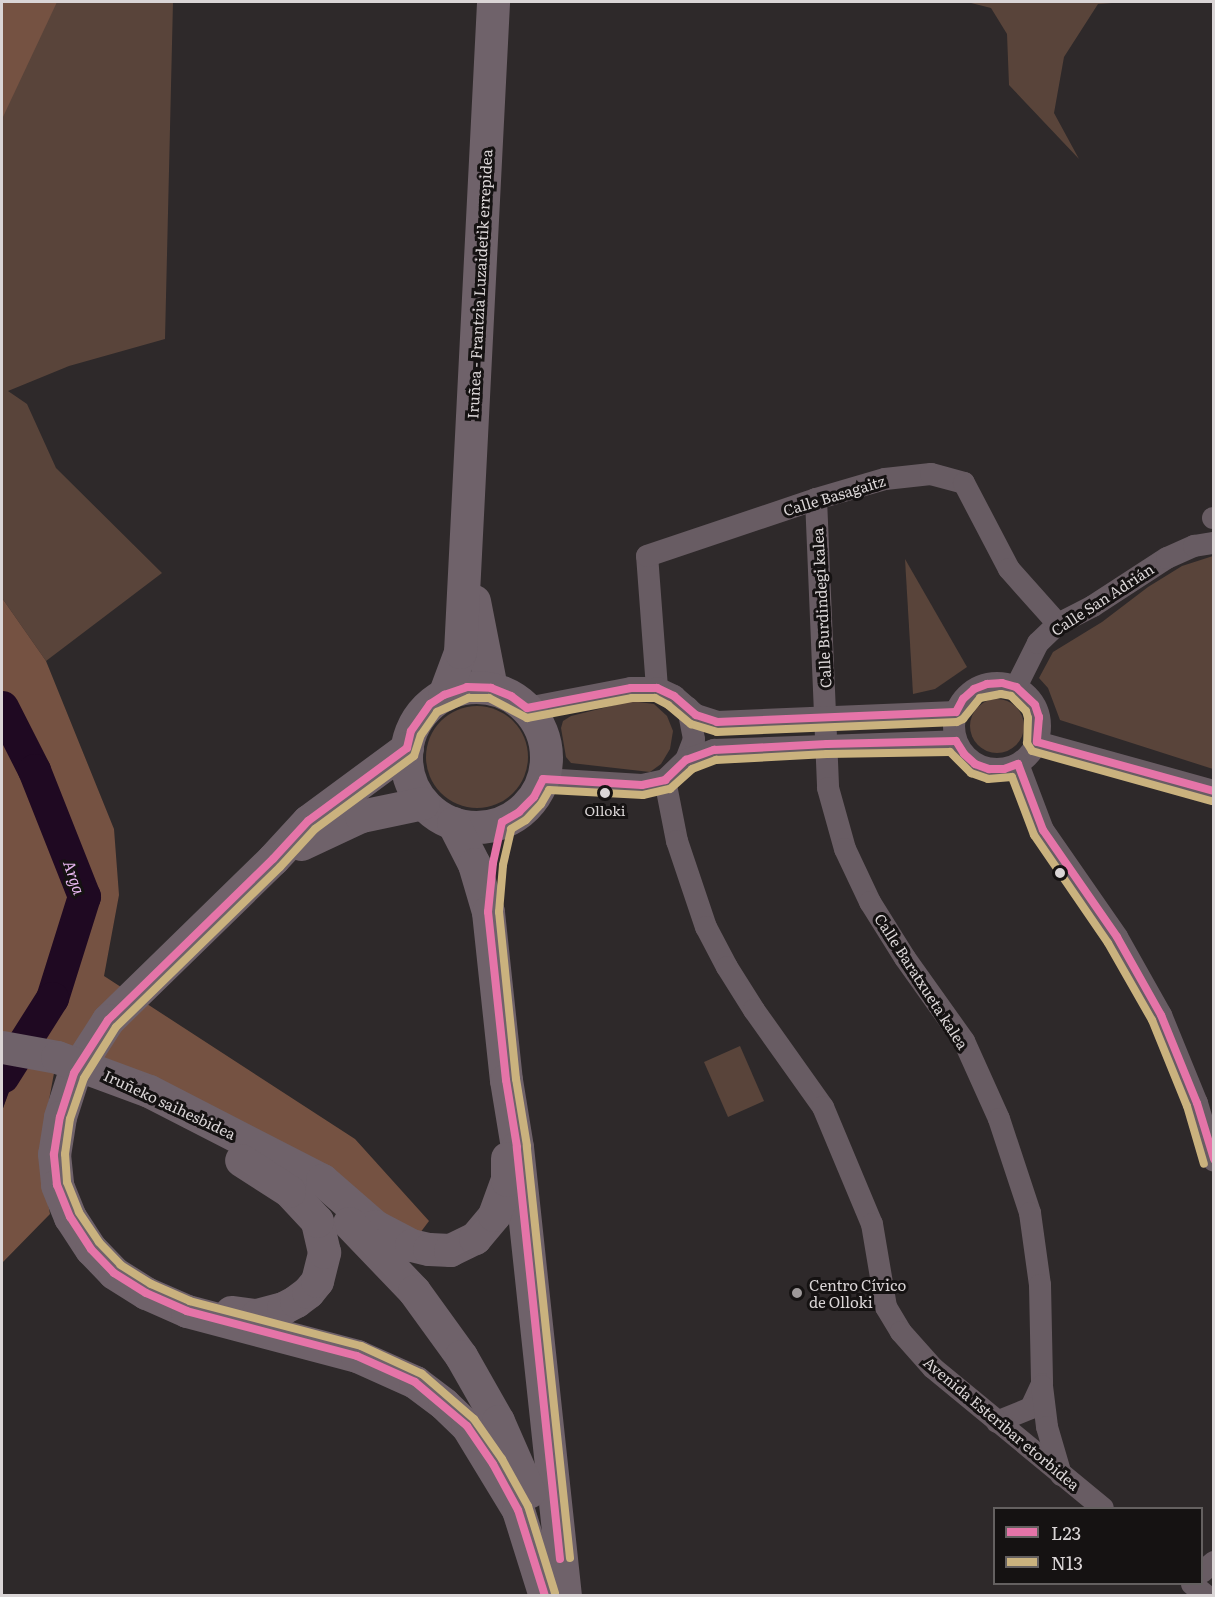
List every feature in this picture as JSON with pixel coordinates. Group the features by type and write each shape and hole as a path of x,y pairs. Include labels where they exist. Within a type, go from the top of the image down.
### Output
{"highway":[{"name":"Iruñea - Frantzia Luzaidetik errepidea","path":"466,567 493,2"},
{"path":"466,567 491,688"},
{"path":"444,694 460,652 466,567"},
{"path":"467,687 491,688 511,696 527,708 538,723 545,741 546,760 543,778 534,797 519,812 502,822 486,826 453,823 437,814 423,802 413,786 407,767 407,748 419,717 430,704 444,694 467,687"},
{"path":"407,748 308,821 273,859 108,1020 74,1072 60,1117 54,1154 57,1185 70,1217 91,1249 114,1273 146,1293 187,1311 357,1356 415,1382 467,1426 493,1464 518,1510 546,1596"},
{"path":"273,859 328,830 361,816 423,802"},
{"path":"488,912 493,863 502,822"},
{"path":"453,823 474,864 488,912 506,1080 517,1147 564,1596"},
{"name":"Iruñeko saihesbidea","path":"2,1047 57,1057 119,1078 235,1133 266,1152"},
{"path":"266,1152 322,1180 375,1226 411,1245 450,1250 475,1238 494,1215 507,1180 506,1080"},
{"path":"60,1117 65,1165 76,1209 115,1260 141,1278 176,1295 244,1314 256,1315 283,1308 308,1292 322,1267 324,1252 317,1221 289,1191 170,1113 149,1091"},
{"path":"266,1152 363,1236 414,1291 461,1356 498,1421 532,1499 564,1596"},
{"path":"538,1521 546,1596"}],"street":[{"name":"Calle Basagaitz","path":"657,688 647,556 816,498 885,479 931,474 964,483 1009,569 1058,624"},
{"name":"Calle Burdindegi kalea","path":"816,498 826,718"},
{"name":"Calle San Adrián","path":"1016,687 1038,643 1058,624 1094,606 1167,558 1194,546 1214,543"},
{"path":"1002,683 1016,687 1035,705 1039,717 1037,742 1030,755 1018,764 1004,769 989,769 975,764 963,754 956,741 953,727 956,712 963,699 974,689 987,684 1002,683"},
{"path":"527,708 631,688 657,688 717,723 956,712"},
{"path":"686,760 694,739 688,708"},
{"name":"Calle Baratxueta kalea","path":"826,718 828,788 844,849 870,902 905,958 964,1041 999,1119 1030,1213 1040,1285 1042,1384 1047,1427 1061,1475"},
{"path":"543,778 642,785 665,780 686,760 714,750 956,741"},
{"path":"1037,742 1214,791"},
{"path":"1018,764 1043,830 1117,937 1161,1015 1197,1102 1214,1161"},
{"name":"Avenida Esteribar etorbidea","path":"665,780 677,841 706,927 727,968 754,1011 823,1107 842,1147 872,1224 886,1306 901,1332 933,1368 1100,1507"},
{"path":"997,1422 1031,1408 1042,1384"},
{"path":"1193,1585 1207,1596"}],"shaded area":[{"path":"2,2 57,2 2,119"},
{"path":"34,2 173,2 165,339 69,366 8,391 27,404 56,468 162,573 46,661 2,598 2,78"},
{"path":"967,2 1126,2 1098,4 1064,57 1054,113 1079,159 1009,85 1007,34 991,8"},
{"path":"1213,556 1213,769 1060,720 1048,688 1039,678 1053,652 1102,622 1148,587 1182,566"},
{"path":"905,559 967,667 935,689 913,694"},
{"path":"2,598 46,661 114,829 119,895 104,976 355,1139 429,1221 411,1245 57,1057 39,1154 50,1214 2,1263 2,1111 24,1051 2,1054"},
{"path":"997,699 1007,701 1016,707 1022,716 1024,726 1022,736 1016,745 1007,751 997,753 987,751 978,745 972,736 970,726 972,716 978,707 987,701"},
{"path":"631,701 654,704 667,716 673,731 670,749 661,764 650,772 571,763 566,757 561,728 563,721 571,716"},
{"path":"477,706 496,710 513,721 524,738 528,757 524,776 513,793 496,804 477,808 458,804 441,793 430,776 426,757 430,738 441,721 458,710"},
{"path":"32,1028 4,1105 2,1111 2,1054"},
{"path":"740,1046 764,1101 728,1117 704,1062"}],"waterway":[{"name":"Arga","path":"2,707 34,770 84,896 52,998 2,1077"}],"transit line":[{"name":"L23","path":"545,1596 518,1510 493,1464 467,1426 415,1382 357,1356 187,1311 146,1293 114,1273 91,1249 70,1217 57,1185 54,1154 60,1117 74,1073 108,1020 273,859 308,821 407,748 411,731 430,704 444,695 467,687 491,688 511,696 527,708 631,688 657,688 674,696 696,715 717,722 956,712 963,699 974,689 987,684 1002,683 1016,687 1035,705 1039,717 1037,742 1214,791"},
{"name":"N13","path":"555,1593 528,1506 502,1459 474,1419 422,1374 361,1346 190,1301 151,1284 121,1265 99,1242 79,1212 67,1182 65,1154 70,1119 84,1078 116,1027 280,867 315,829 414,756 421,735 437,712 469,698 489,698 527,718 632,698 655,698 668,705 691,724 717,732 957,722 963,719 980,698 1001,694 1011,696 1026,711 1027,743 1032,751 1211,801"},
{"name":"L23","path":"560,1559 517,1147 506,1080 488,912 493,863 502,822 519,812 534,797 543,779 642,785 665,780 686,760 714,750 827,744 956,741 964,754 975,764 989,769 1004,769 1018,764 1043,830 1117,937 1161,1015 1197,1103 1214,1159"},
{"name":"N13","path":"570,1558 527,1146 516,1079 499,912 503,865 511,829 526,820 541,804 549,790 643,795 670,789 692,769 716,760 827,754 950,752 971,773 988,779 1012,777 1034,835 1108,943 1152,1020 1187,1106 1204,1164"}],"place":[{"name":"Olloki","path":"605,793"},
{"name":"Centro Cívico de Olloki","path":"797,1293"}]}
